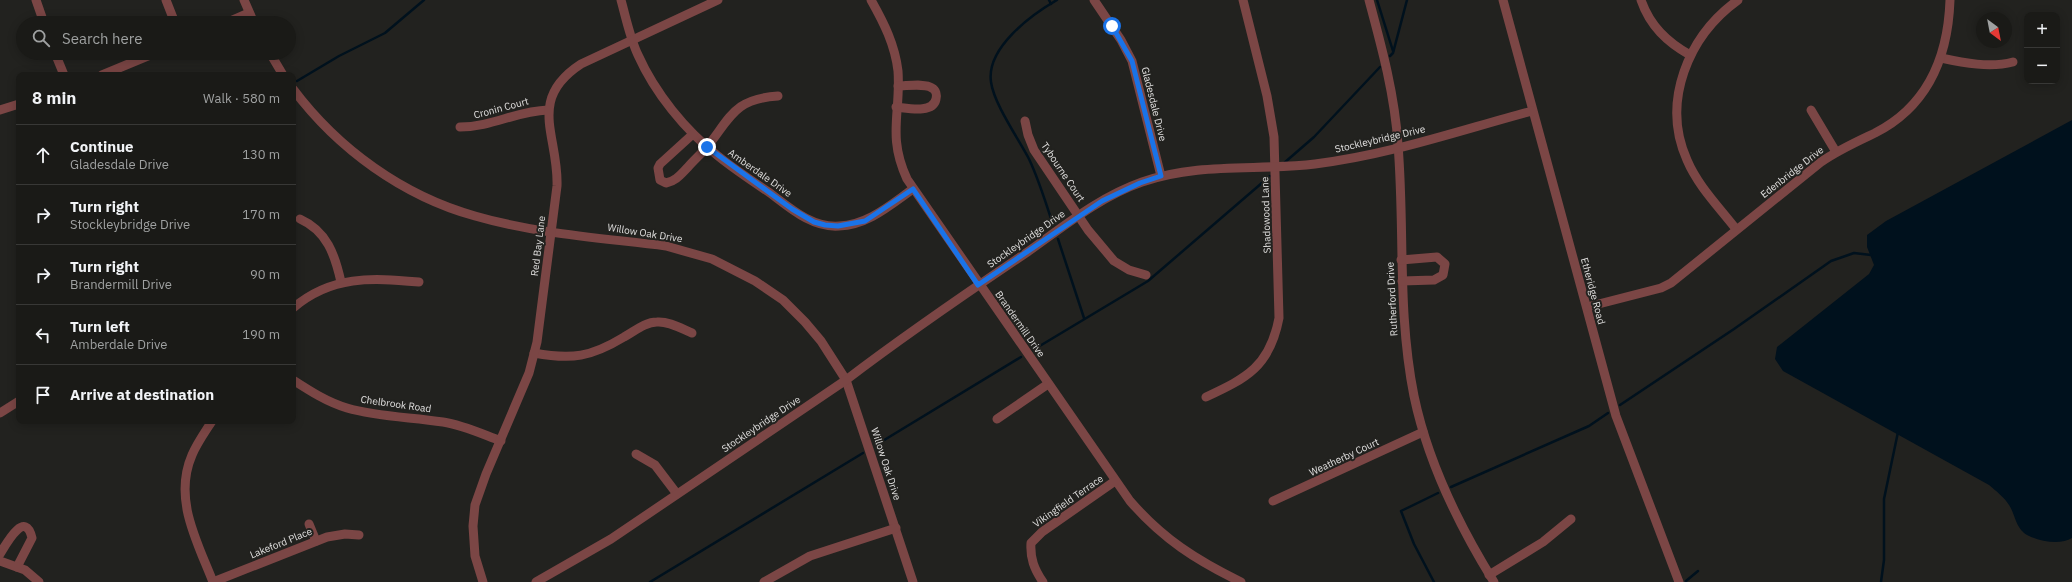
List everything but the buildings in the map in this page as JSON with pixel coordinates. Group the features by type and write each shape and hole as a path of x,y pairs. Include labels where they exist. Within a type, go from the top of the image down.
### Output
{"street":[{"path":"36,0 42,16"},
{"path":"166,0 172,16"},
{"path":"244,0 250,16"},
{"name":"Amberdale Drive","path":"622,0 632,39 638,55 659,92 693,134 707,147 798,213 814,222 825,225 838,226 865,221 913,189"},
{"name":"Red Bay Lane","path":"482,582 475,556 475,505 486,474 527,381 534,353 551,231 557,174 548,120 548,110 559,84 569,72 581,64 718,0"},
{"name":"Brandermill Drive","path":"871,0 884,24 893,46 898,86 895,133 898,157 904,174 913,189 1115,481 1143,516 1162,535 1202,563 1241,582"},
{"name":"Gladesdale Drive","path":"1094,0 1121,40 1132,61 1161,176"},
{"name":"Shadowood Lane","path":"1206,397 1249,375 1263,359 1274,340 1279,318 1280,305 1276,166 1271,117 1243,0"},
{"name":"Rutherford Drive","path":"1369,0 1388,72 1396,114 1399,147 1401,260 1405,342 1415,397 1423,432 1438,476 1469,541 1491,578"},
{"name":"Etheridge Road","path":"1503,0 1532,111 1623,438 1679,582"},
{"path":"1641,0 1653,25 1661,34 1690,55"},
{"path":"1736,229 1697,179 1687,160 1680,139 1677,118 1678,96 1682,75 1690,55 1714,21 1738,0"},
{"name":"Edenbridge Drive","path":"1587,307 1661,288 1671,284 1736,229 1836,152 1875,133 1894,121 1912,106 1938,69 1947,30 1950,0"},
{"path":"242,16 249,13"},
{"path":"1941,58 1977,64 2004,64 2013,62"},
{"path":"59,60 63,72"},
{"path":"109,72 138,60"},
{"path":"274,60 281,72"},
{"path":"896,107 925,109 932,106 936,101 936,94 933,88 927,86 898,86"},
{"name":"Willow Oak Drive","path":"296,93 316,118 352,151 405,187 447,207 477,217 507,224 666,246 712,258 734,269 783,300 821,341 846,380 913,582"},
{"path":"693,134 660,164 658,168 660,180 666,183 677,178 707,147 721,126 735,111 758,99 778,96"},
{"path":"0,110 16,105"},
{"name":"Cronin Court","path":"460,127 484,126 506,117 528,111 548,110"},
{"path":"1811,110 1836,152"},
{"name":"Stockleybridge Drive","path":"536,582 590,553 846,380 978,285 1079,215 1126,188 1161,176 1192,169 1276,166 1341,160 1399,147 1532,111"},
{"name":"Tybourne Court","path":"1025,121 1028,135 1034,150 1088,230 1114,260 1129,270 1146,275"},
{"path":"300,219 314,226 329,243 336,261 341,282"},
{"path":"1401,260 1437,258 1445,264 1446,269 1444,275 1434,280 1402,281"},
{"path":"296,306 312,294 341,282 369,278 419,282"},
{"path":"534,353 566,358 592,354 646,324 658,322 692,333"},
{"name":"Chelbrook Road","path":"296,382 314,393 346,408 368,413 445,422 470,429 501,441"},
{"path":"998,419 1048,384"},
{"path":"0,413 16,403"},
{"path":"210,424 191,457 186,474 184,492 189,522 213,582"},
{"name":"Weatherby Court","path":"1273,501 1423,432"},
{"path":"636,454 655,466 677,494"},
{"name":"Vikingfield Terrace","path":"1043,582 1036,572 1030,556 1031,543 1042,532 1115,481"},
{"path":"1491,578 1543,542 1571,519"},
{"path":"309,524 316,541"},
{"path":"0,554 14,530 26,528 31,532 32,538 17,567"},
{"path":"764,582 810,556 896,528"},
{"name":"Lakeford Place","path":"213,582 327,537 345,534 359,535"},
{"path":"0,561 25,570 40,582"}],"water":[{"path":"2072,120 2072,538 2061,542 2048,542 2024,533 2019,527 2007,502 1989,485 1783,371 1775,359 1777,347 1869,274 1874,265 1867,247 1867,235 1886,221"}],"waterway":[{"path":"297,81 339,56 385,33 424,0"},
{"path":"1049,0 1051,4"},
{"path":"1053,225 1033,167 1001,110 993,91 991,69 1003,45 1012,34 1035,14 1057,0"},
{"path":"1377,0 1393,51"},
{"path":"1390,56 1393,53 1407,0"},
{"path":"1284,163 1314,137 1380,67"},
{"path":"1033,350 1148,281 1270,176"},
{"path":"1058,239 1084,318"},
{"path":"1620,405 1734,329 1831,261 1854,253 1871,255"},
{"path":"876,445 1021,357"},
{"path":"1451,487 1589,426 1608,413"},
{"path":"1881,582 1884,560 1884,499 1898,432"},
{"path":"650,582 863,453"},
{"path":"1434,582 1414,544 1401,511 1438,493"},
{"path":"1686,581 1698,571"}],"route":[{"path":"707,147 804,217 825,225 838,226 856,224 865,221 913,189 978,285 1091,207 1126,188 1161,176 1132,61 1112,26"}]}
